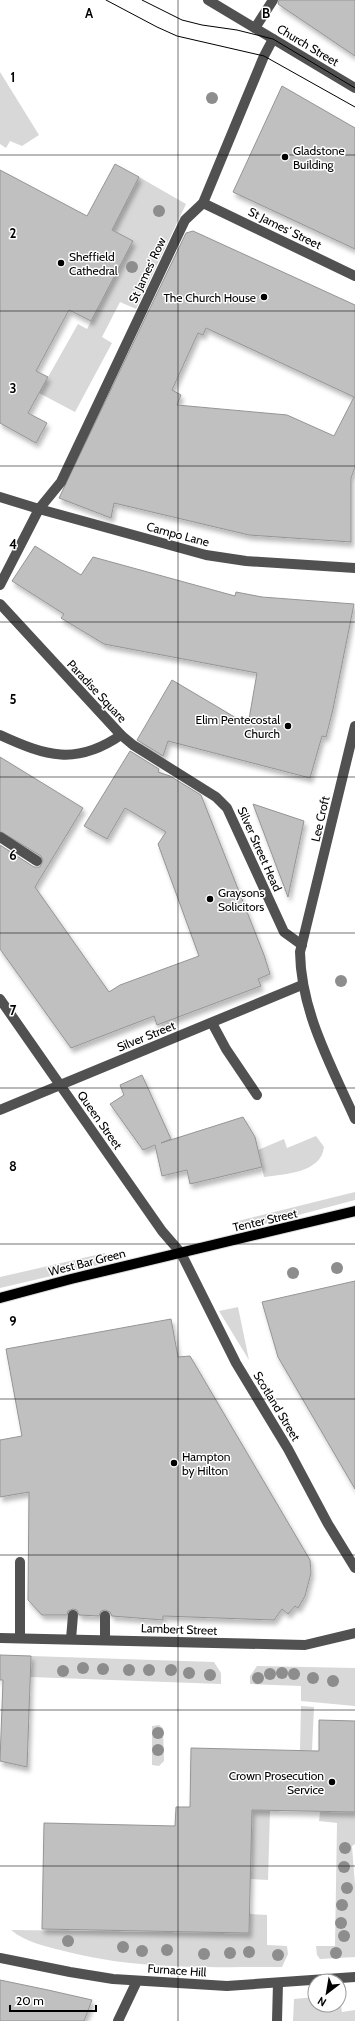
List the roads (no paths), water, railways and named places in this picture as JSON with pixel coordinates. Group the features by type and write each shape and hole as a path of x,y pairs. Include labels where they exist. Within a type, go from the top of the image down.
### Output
{"main road":[{"name":"Tenter Street","path":"181,1254 355,1211"},
{"name":"West Bar Green","path":"0,1298 71,1279 181,1254"}],"street":[{"name":"Church Street","path":"208,0 355,88"},
{"path":"255,28 273,0"},
{"name":"St James' Row","path":"0,585 39,510 61,482 185,220 203,203 264,56 273,39"},
{"name":"St James' Street","path":"203,203 355,276"},
{"name":"Campo Lane","path":"0,497 39,510 226,559 355,568"},
{"name":"Paradise Square","path":"0,604 121,735 109,744 90,752 69,756 22,745 0,735"},
{"name":"Lee Croft","path":"302,945 353,746 355,726"},
{"name":"Silver Street Head","path":"121,735 133,745 216,797 227,808 284,932 302,945"},
{"path":"0,837 37,861"},
{"path":"302,945 300,952 302,985 314,1028 355,1119"},
{"name":"Silver Street","path":"0,1110 302,985"},
{"name":"Queen Street","path":"0,999 162,1231 181,1254"},
{"path":"212,1023 226,1049 258,1095"},
{"name":"Scotland Street","path":"181,1254 236,1363 284,1443 328,1524 355,1568"},
{"path":"20,1562 20,1638"},
{"path":"72,1615 72,1639"},
{"path":"104,1640 105,1616"},
{"name":"Lambert Street","path":"0,1638 305,1645 355,1633"},
{"name":"Furnace Hill","path":"0,1958 70,1972 136,1981 227,1986 355,1977"},
{"path":"118,2021 136,1981"},
{"path":"277,2021 278,1983"}],"tram line":[{"path":"106,0 177,36 264,56 355,107"},
{"path":"142,0 182,20 202,25 237,30 273,39 355,88"}],"place":[{"name":"Gladstone Building","path":"285,157"},
{"name":"Sheffield Cathedral","path":"61,263"},
{"name":"The Church House","path":"264,297"},
{"name":"Elim Pentecostal Church","path":"288,726"},
{"name":"Graysons Solicitors","path":"210,899"},
{"name":"Hampton by Hilton","path":"174,1463"},
{"name":"Crown Prosecution Service","path":"332,1782"}]}
